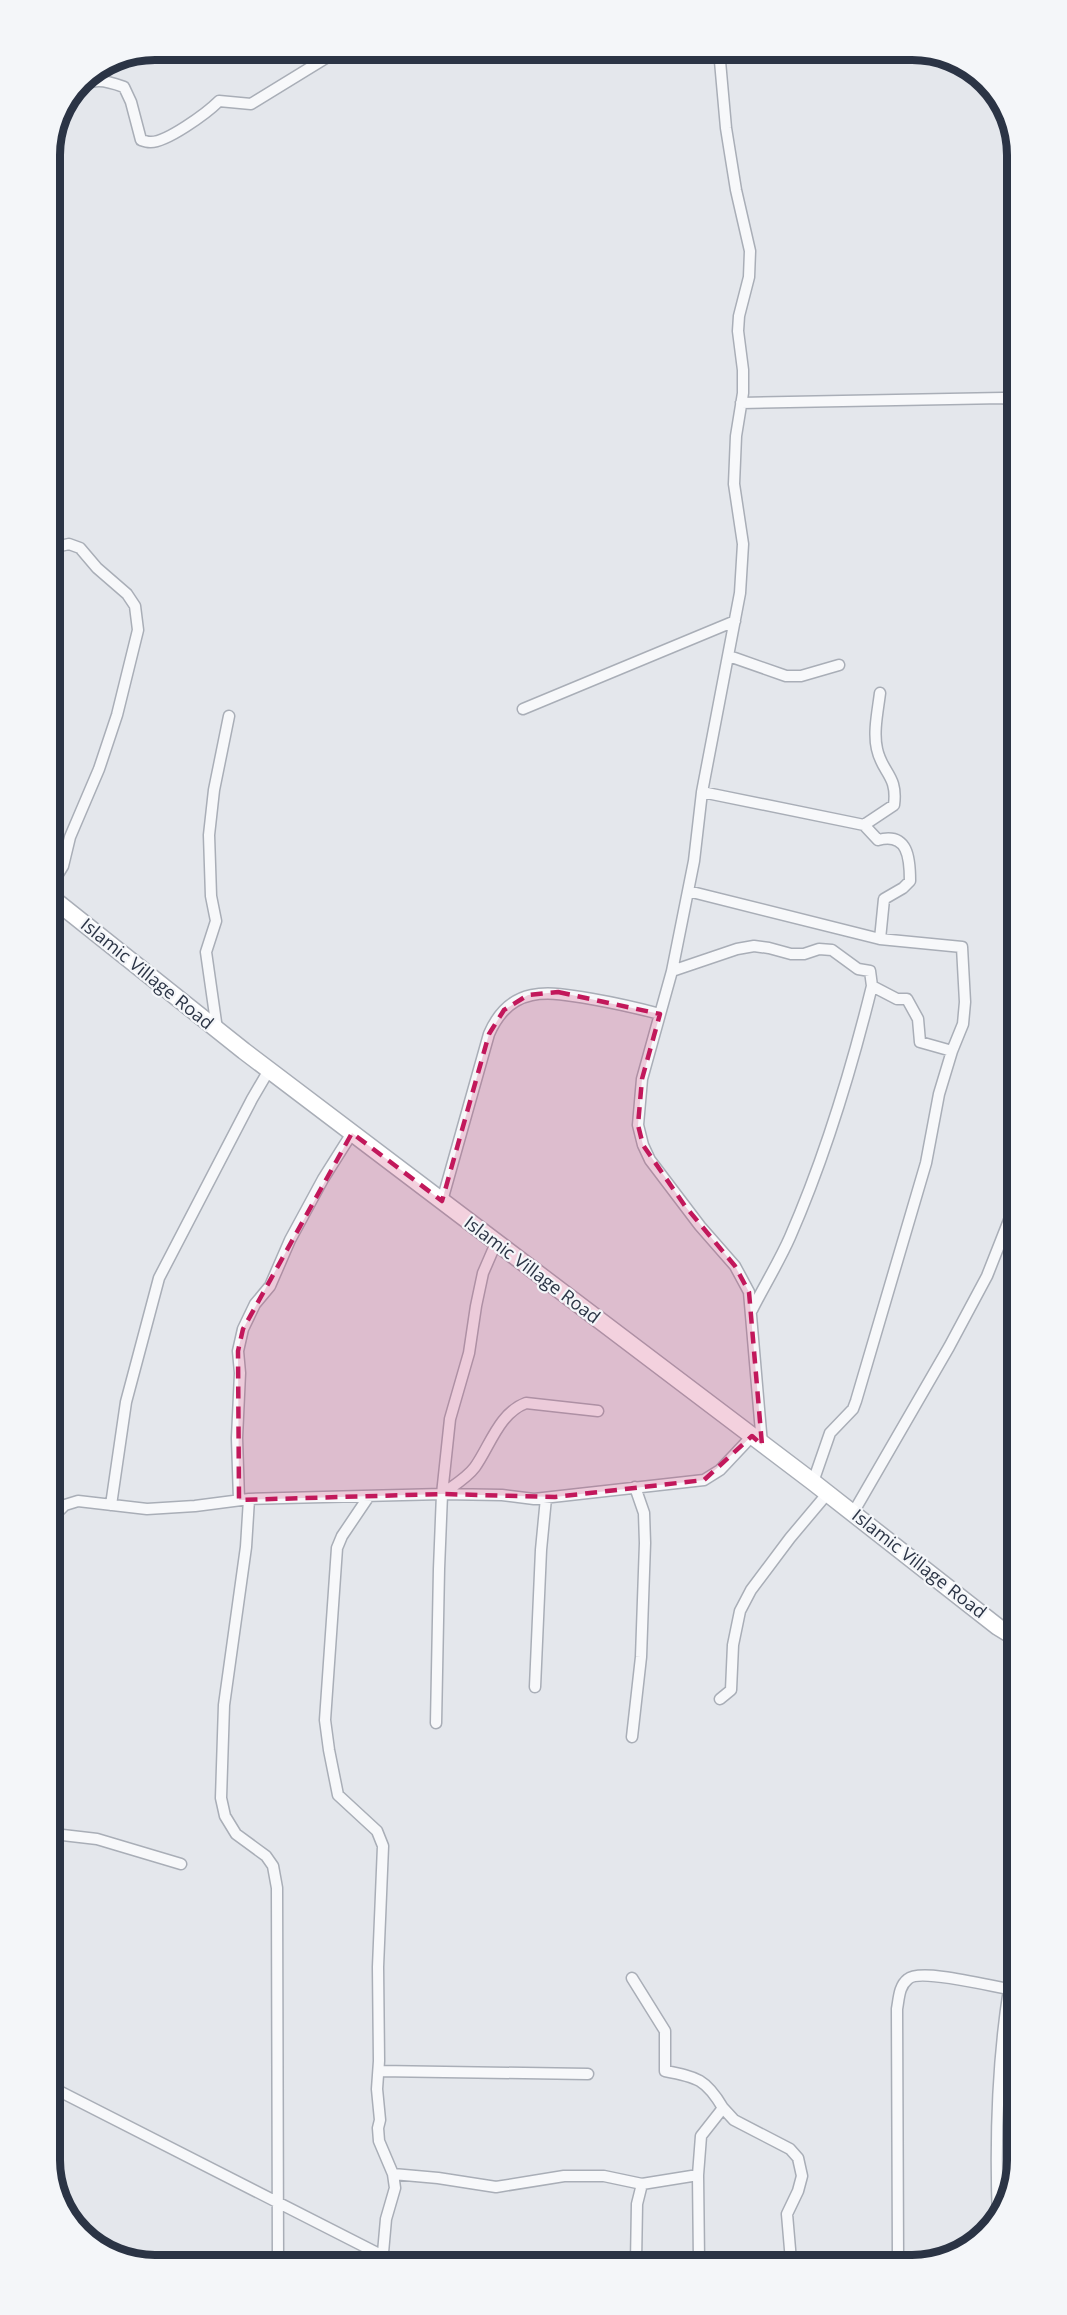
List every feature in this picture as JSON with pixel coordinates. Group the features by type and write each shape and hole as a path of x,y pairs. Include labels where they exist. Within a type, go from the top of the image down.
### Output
{"street":[{"path":"95,82 105,80 124,87 131,102 141,140 151,143 170,135 204,115 219,101 251,104 323,60"},
{"path":"60,1510 65,1504 78,1501 147,1509 195,1506 244,1499 442,1494 546,1498 704,1480 757,1440 752,1310 749,1292 735,1266 684,1206 651,1160 643,1144 638,1125 642,1079 672,971 694,861 702,792 740,593 743,544 734,484 743,370 738,331 739,316 749,277 750,251 736,190 726,128 720,60"},
{"path":"741,403 1007,400"},
{"path":"60,546 69,544 80,548 97,568 128,594 135,606 138,630 117,715 99,769 70,837 60,871"},
{"path":"523,709 735,621"},
{"path":"729,656 786,676 801,676 838,664"},
{"path":"864,825 894,805 896,792 892,777 877,750 880,693"},
{"path":"217,1029 206,952 216,921 211,896 209,836 213,790 229,716"},
{"path":"702,792 864,825 878,840 887,838 899,841 907,851 910,881 884,899 880,939"},
{"path":"688,891 880,939 962,947 965,1002 963,1024 939,1094 926,1163 856,1401 853,1409 830,1433 813,1482"},
{"name":"Islamic Village Road","path":"60,904 269,1070 813,1482 1007,1632"},
{"path":"672,971 736,949 754,946 791,954 832,950 840,954 848,964 870,971 872,986 821,1159 789,1238 752,1310"},
{"path":"872,986 897,999 906,999 918,1019 920,1042 952,1051"},
{"path":"442,1202 489,1034 496,1019 514,1001 540,992 558,992 628,1005 660,1014"},
{"path":"111,1505 126,1402 159,1278 269,1070"},
{"path":"278,2255 277,1888 273,1866 266,1856 236,1834 225,1816 221,1798 224,1705 246,1547 244,1499 237,1438 240,1373 238,1351 243,1329 255,1305 270,1286 290,1240 352,1133"},
{"path":"853,1513 949,1347 987,1276 1007,1225"},
{"path":"436,1723 442,1494 450,1419 469,1353 483,1273 496,1243"},
{"path":"442,1494 474,1468 491,1438 518,1406 526,1403 598,1412"},
{"path":"632,1737 641,1657 645,1543 644,1513 635,1487"},
{"path":"720,1699 731,1690 734,1645 740,1611 751,1590 790,1538 828,1494"},
{"path":"369,1496 342,1536 337,1548 325,1720 338,1795 377,1831 383,1846 378,1967 379,2141 393,2174 395,2188 386,2219 382,2255"},
{"path":"535,1687 541,1550 546,1498"},
{"path":"60,1502 65,1504"},
{"path":"60,1835 97,1839 181,1864"},
{"path":"898,2255 897,2008 901,1988 909,1978 916,1974 935,1975 1007,1989"},
{"path":"632,1978 665,2031 665,2071 693,2077 703,2083 712,2089 723,2108 734,2120 790,2149 798,2158 802,2176 787,2214 790,2255"},
{"path":"997,2202 999,2100 1003,2025 1007,2001"},
{"path":"379,2071 588,2074"},
{"path":"60,2092 277,2202 373,2255"},
{"path":"699,2255 700,2136 723,2108"},
{"path":"393,2174 496,2187 564,2176 604,2176 642,2184 698,2175"},
{"path":"636,2255 637,2204 642,2184"}],"highlighted area":[{"path":"558,992 660,1014 642,1079 638,1125 643,1145 685,1206 735,1266 749,1292 762,1445 752,1436 704,1480 555,1497 442,1494 239,1500 238,1351 243,1329 352,1133 442,1201 489,1034 504,1010 528,995"}]}
